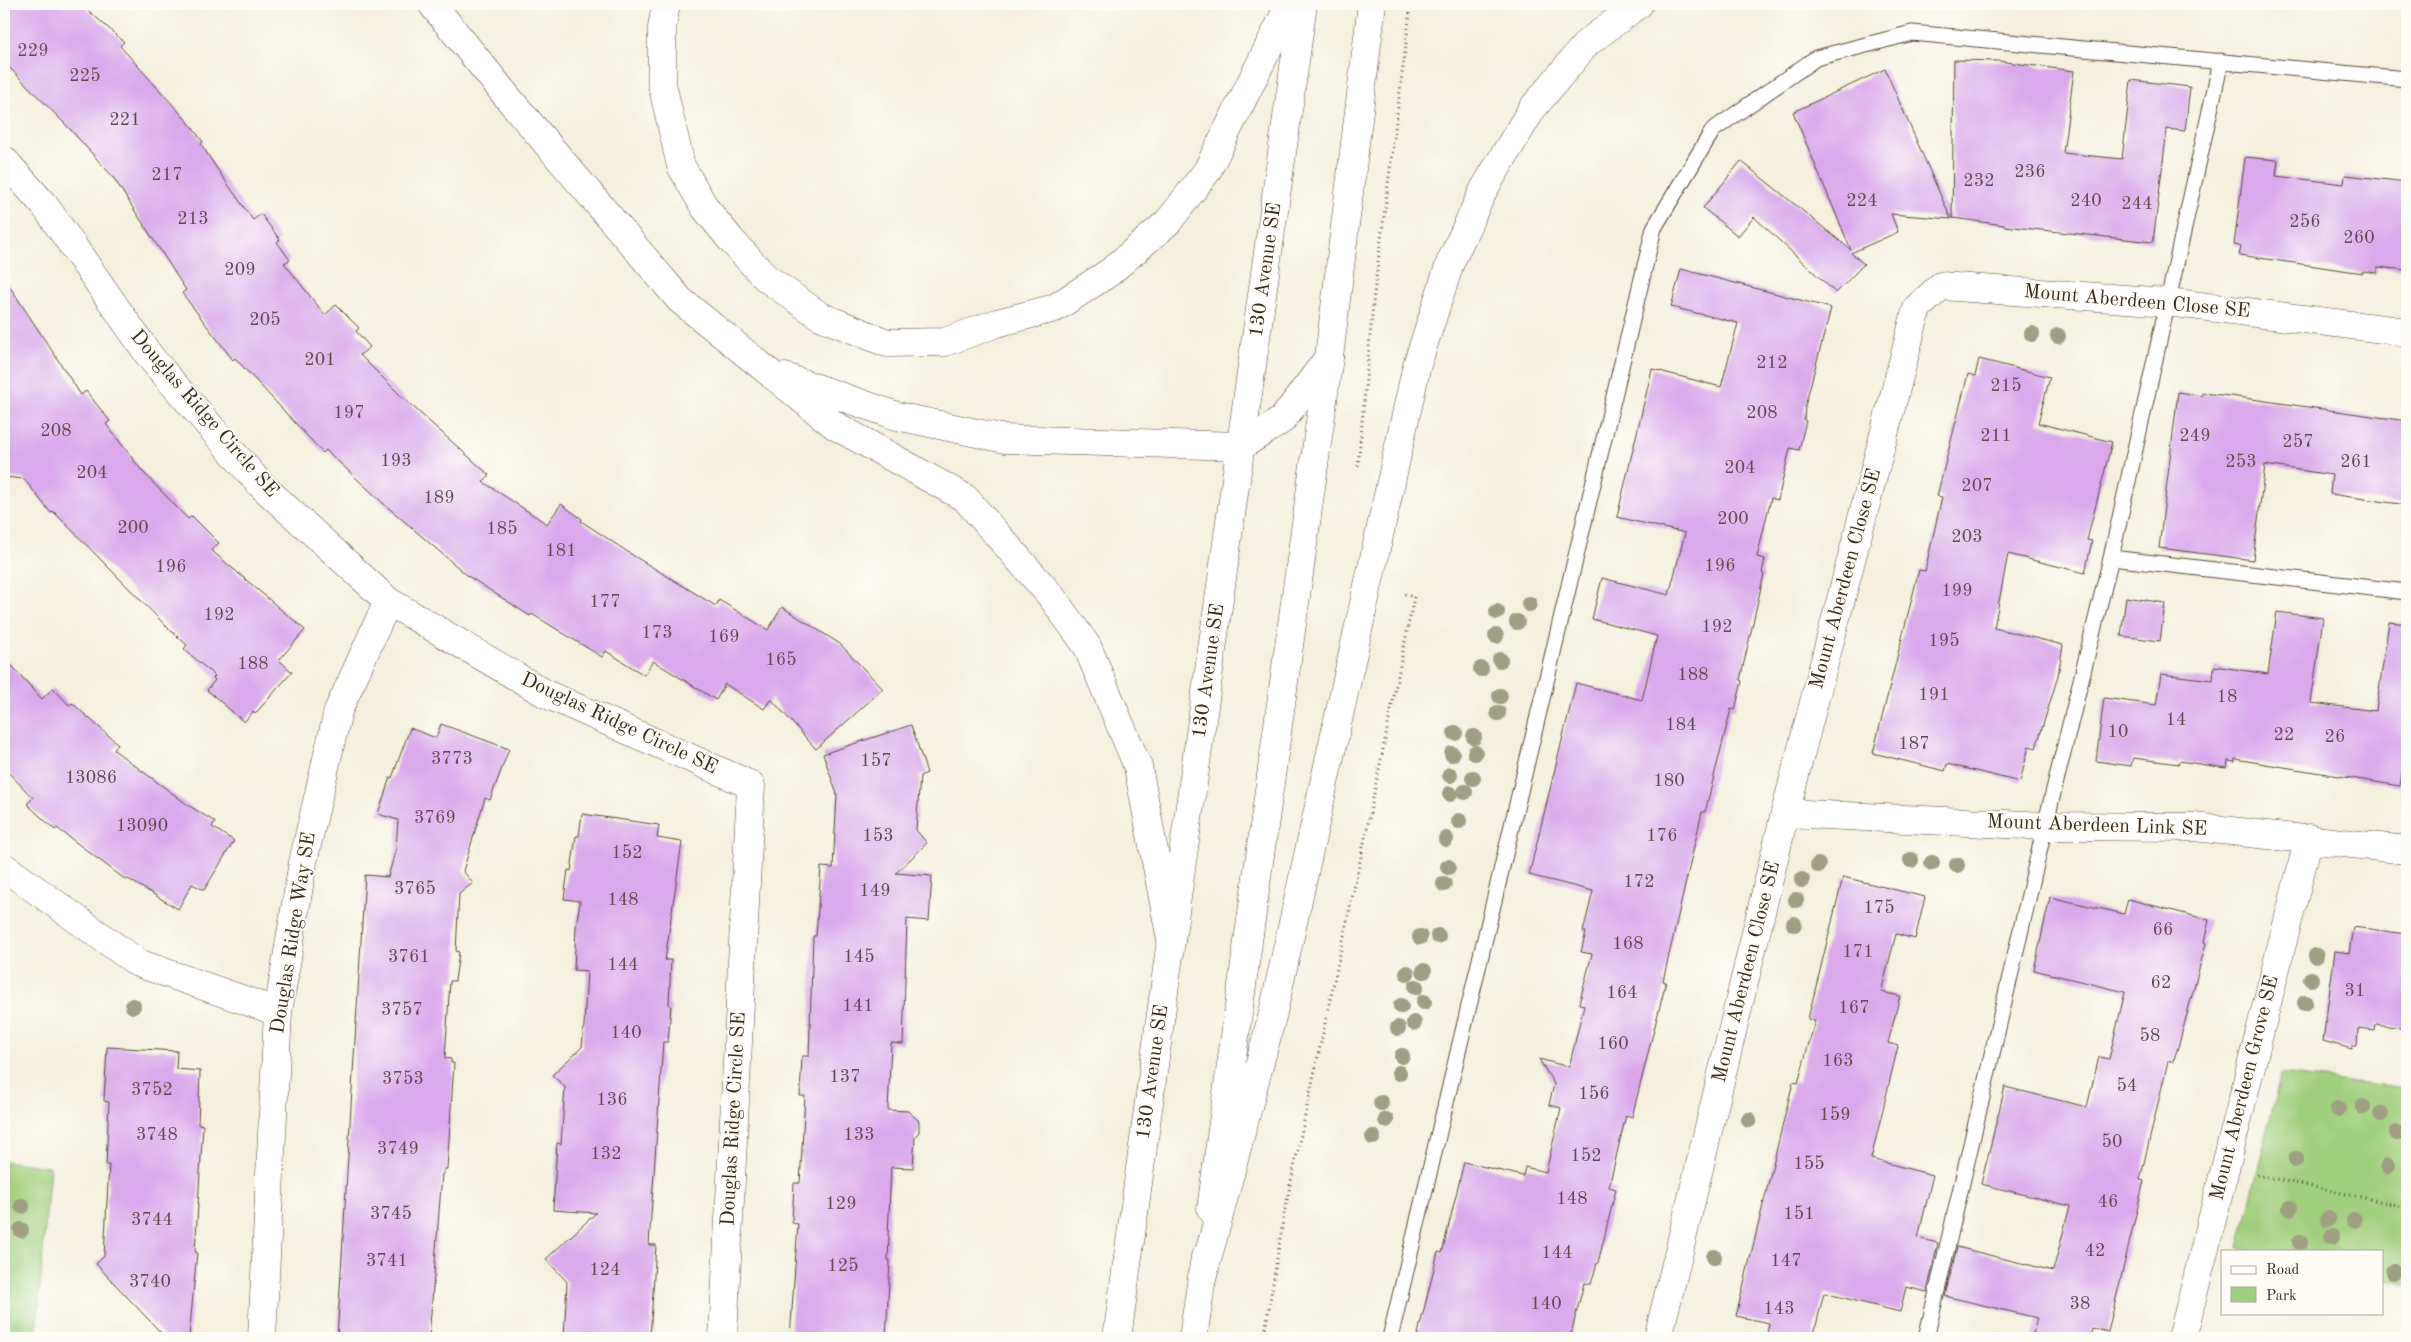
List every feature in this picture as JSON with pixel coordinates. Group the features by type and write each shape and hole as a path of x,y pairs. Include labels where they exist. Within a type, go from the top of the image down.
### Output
{"main road":[{"path":"432,4 680,300 834,425 965,498 1052,596 1087,646 1138,767 1171,940"},
{"path":"666,4 662,28 662,84 681,166 705,208 731,240 766,277 820,316 887,343 945,342 998,323 1055,308 1110,272 1168,222 1207,171 1290,4"},
{"name":"130 Avenue SE","path":"1117,1338 1303,4"},
{"path":"1193,1338 1329,357 1372,4"},
{"path":"1202,1279 1272,1017 1417,365 1450,263 1484,189 1532,109 1587,43 1639,4"},
{"name":"Douglas Ridge Circle SE","path":"4,160 45,206 151,358 260,484 388,601 546,694 751,785 723,1338"},
{"name":"Mount Aberdeen Close SE","path":"1658,1338 1785,813 1917,308 1941,286 2168,302 2407,332"},
{"path":"764,370 897,416 1005,439 1241,446 1282,420 1329,357"},
{"name":"Douglas Ridge Way SE","path":"262,1338 278,1012 303,862 338,710 388,601"},
{"name":"Mount Aberdeen Link SE","path":"1785,813 2045,826 2194,827 2407,850"},
{"name":"Mount Aberdeen Grove SE","path":"2182,1338 2309,838"},
{"path":"4,866 138,963 278,1012"}],"lane":[{"path":"1390,1338 1654,228 1714,130 1816,58 1912,33 2407,79"},
{"path":"1926,1338 2045,826 2111,558 2221,61"},
{"path":"2111,558 2407,592"}],"path":[{"path":"1357,469 1374,294 1411,4"},
{"path":"1264,1338 1285,1209 1365,838 1414,598 1399,592"},
{"path":"2225,1169 2407,1208"}],"green space":[{"path":"2281,1074 2407,1089 2407,1285 2384,1279 2384,1250 2246,1250 2239,1248"},
{"path":"4,1161 50,1167 36,1338 4,1338"}],"building":[{"path":"4,4 81,4 124,42 120,46 189,123 203,142 201,144 215,166 253,220 261,214 280,240 277,242 290,260 284,263 325,315 336,305 359,328 356,331 370,347 360,355 402,397 489,475 483,482 547,524 561,504 582,519 581,521 634,556 716,606 719,600 768,630 782,607 840,644 883,689 816,749 771,699 764,709 725,684 716,700 653,661 644,675 606,651 602,657 532,614 530,616 468,576 384,504 326,450 323,453 235,358 233,360 182,293 186,290 113,177 70,129 4,62"},
{"path":"1954,60 1998,61 2074,71 2063,153 2122,159 2131,80 2190,87 2185,131 2167,129 2153,242 2004,226 1952,218"},
{"path":"1885,69 1951,219 1891,214 1898,232 1851,253 1864,264 1836,293 1754,217 1738,236 1703,208 1741,161 1851,250 1793,112"},
{"path":"2245,157 2278,160 2276,176 2344,184 2345,175 2407,182 2407,270 2377,267 2377,273 2364,271 2363,273 2239,255 2241,246 2234,245"},
{"path":"1681,269 1831,308 1805,406 1804,420 1806,421 1799,450 1790,448 1778,500 1771,498 1757,557 1765,559 1762,573 1764,574 1735,710 1731,709 1705,812 1702,812 1663,981 1666,982 1632,1117 1626,1115 1609,1187 1616,1189 1598,1263 1591,1284 1584,1283 1570,1338 1417,1338 1438,1252 1442,1253 1464,1162 1523,1176 1525,1167 1546,1172 1561,1108 1549,1105 1554,1084 1539,1059 1569,1067 1584,1005 1579,1004 1592,954 1581,952 1586,932 1583,932 1593,891 1529,875 1576,683 1642,700 1657,636 1592,619 1602,578 1669,595 1685,533 1617,517 1652,369 1721,387 1738,323 1671,307"},
{"path":"4,278 81,395 86,391 110,421 106,424 143,472 188,519 192,516 219,543 211,550 305,630 279,660 292,672 255,714 253,712 244,722 207,690 215,680 213,678 215,676 184,649 187,645 53,511 51,513 24,479 4,477"},
{"path":"1979,359 2050,377 2038,423 2112,442 2087,540 2092,541 2085,573 2008,554 1994,628 2063,645 2058,676 2036,748 2029,746 2020,782 1947,764 1945,771 1873,753 1919,570 1925,571 1942,497 1937,496 1968,374 1975,376"},
{"path":"2178,392 2202,396 2202,393 2230,396 2407,421 2407,505 2330,494 2332,475 2265,465 2253,560 2159,548"},
{"path":"2126,597 2165,603 2160,641 2121,636"},
{"path":"2277,612 2323,618 2311,703 2376,711 2389,622 2407,624 2407,738 2400,786 2235,759 2235,762 2228,761 2227,768 2179,761 2179,764 2133,758 2131,766 2096,761 2104,698 2156,705 2161,674 2213,680 2214,666 2268,674"},
{"path":"4,657 42,699 53,688 69,705 72,703 118,744 114,750 188,805 215,822 212,827 234,841 204,890 192,884 178,909 128,879 126,880 57,828 55,830 27,804 33,798 4,768"},
{"path":"441,724 509,749 490,800 485,798 463,871 473,883 459,894 456,951 459,952 455,981 450,981 445,1058 451,1059 451,1063 454,1063 447,1169 444,1169 444,1174 442,1174 429,1338 337,1338 365,875 388,877 396,849 398,820 378,814 390,777 392,778 410,728 436,738"},
{"path":"911,725 927,773 920,776 916,830 927,843 896,873 932,876 929,921 907,919 903,1044 891,1043 888,1110 908,1111 919,1121 919,1132 915,1137 913,1168 891,1167 888,1236 888,1260 890,1260 886,1338 790,1338 798,1224 792,1223 794,1183 800,1183 805,1096 800,1096 802,1056 809,1056 813,936 816,936 821,867 833,868 837,794 823,754"},
{"path":"582,814 659,825 657,838 682,842 665,960 671,960 669,1005 671,1006 668,1042 663,1042 649,1245 656,1245 650,1338 564,1338 567,1282 546,1259 596,1213 553,1210 557,1143 561,1144 565,1087 552,1075 582,1047 584,1025 587,971 574,970 576,927 580,901 564,899 568,870 571,871 576,836 579,836"},
{"path":"1843,877 1925,897 1915,939 1896,934 1881,992 1900,996 1888,1043 1898,1046 1871,1159 1933,1175 1918,1238 1938,1243 1927,1292 1906,1287 1900,1312 1824,1293 1813,1338 1783,1338 1767,1334 1769,1323 1736,1316 1793,1082 1798,1083 1815,1021 1808,1019"},
{"path":"2050,897 2124,914 2128,899 2209,920 2204,942 2206,943 2179,1044 2173,1062 2168,1061 2140,1180 2144,1181 2108,1332 2092,1328 2090,1338 2032,1338 2037,1318 1945,1296 1957,1247 2053,1271 2070,1206 1981,1184 2005,1087 2087,1107 2099,1057 2109,1059 2125,992 2034,970"},
{"path":"2353,927 2407,934 2407,1029 2376,1024 2375,1031 2358,1029 2357,1046 2352,1046 2352,1049 2323,1041 2335,951 2349,953"},
{"path":"107,1047 177,1051 176,1069 200,1071 198,1124 203,1125 195,1252 197,1252 189,1338 166,1338 96,1264 104,1256 109,1165 106,1165 109,1102 104,1101"}]}
